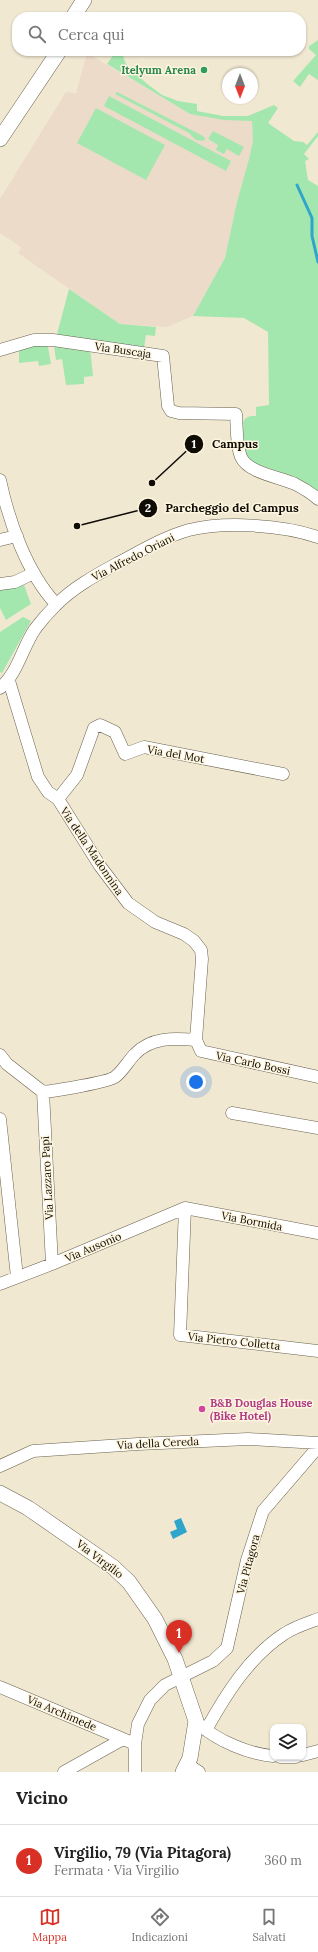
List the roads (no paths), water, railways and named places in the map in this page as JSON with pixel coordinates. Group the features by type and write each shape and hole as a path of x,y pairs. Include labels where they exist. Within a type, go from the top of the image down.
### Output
{"main road":[{"path":"76,12 84,0"},
{"path":"11,122 45,56"},
{"path":"0,139 56,56"},
{"name":"Via Virgilio","path":"0,1493 28,1508 122,1574 155,1619 175,1658 201,1725"},
{"path":"190,1769 190,1758 201,1725"}],"street":[{"name":"Via Buscaja","path":"0,350 34,340 53,340 162,356 168,406 171,411 179,414 236,414 239,450 246,463 253,468 295,484 318,499"},
{"path":"0,480 9,516 17,536 34,573 56,604"},
{"name":"Via Alfredo Oriani","path":"4,684 35,629 56,604 80,586 109,568 158,542 189,530 214,526 266,526 298,530 318,536"},
{"path":"0,540 17,536"},
{"path":"0,584 15,582 34,573"},
{"name":"Via della Madonnina","path":"4,684 38,778 48,792 58,800 100,866 128,903 155,922 184,934 194,941 201,950 202,959 196,1040"},
{"name":"Via del Mot","path":"58,800 77,775 94,728 100,725 115,732 125,754 144,747 284,774"},
{"path":"0,1055 7,1064 43,1092 114,1078 136,1053 148,1044 169,1038 196,1040"},
{"name":"Via Carlo Bossi","path":"196,1040 201,1051 318,1077"},
{"name":"Via Lazzaro Papi","path":"43,1092 52,1264"},
{"path":"232,1113 318,1128"},
{"path":"0,1119 18,1277"},
{"name":"Via Ausonio","path":"0,1284 52,1264 185,1208"},
{"name":"Via Bormida","path":"185,1208 318,1233"},
{"name":"Via Pietro Colletta","path":"185,1208 180,1335 318,1351"},
{"name":"Via della Cereda","path":"0,1466 33,1452 145,1443 248,1439 318,1443"},
{"name":"Via Pitagora","path":"182,1677 213,1661 227,1648 247,1560 263,1511 318,1447"},
{"path":"270,1756 263,1756 235,1746 201,1725 258,1656 285,1633 318,1619"},
{"path":"135,1772 135,1744 138,1724 150,1700 165,1685 182,1677"},
{"name":"Via Archimede","path":"0,1688 135,1744"},
{"path":"64,1772 123,1739"},
{"path":"306,1754 318,1751"}],"water":[{"path":"181,1518 187,1532 173,1539 170,1532 177,1529 174,1521"}],"waterway":[{"path":"297,185 312,218 312,236 318,262"}],"place":[{"name":"Itelyum Arena","path":"204,70"},
{"name":"Campus","path":"152,483"},
{"name":"Parcheggio del Campus","path":"77,526"},
{"name":"B&B Douglas House (Bike Hotel)","path":"202,1409"},
{"name":"Virgilio, 79 (Via Pitagora)","path":"179,1653"}]}
